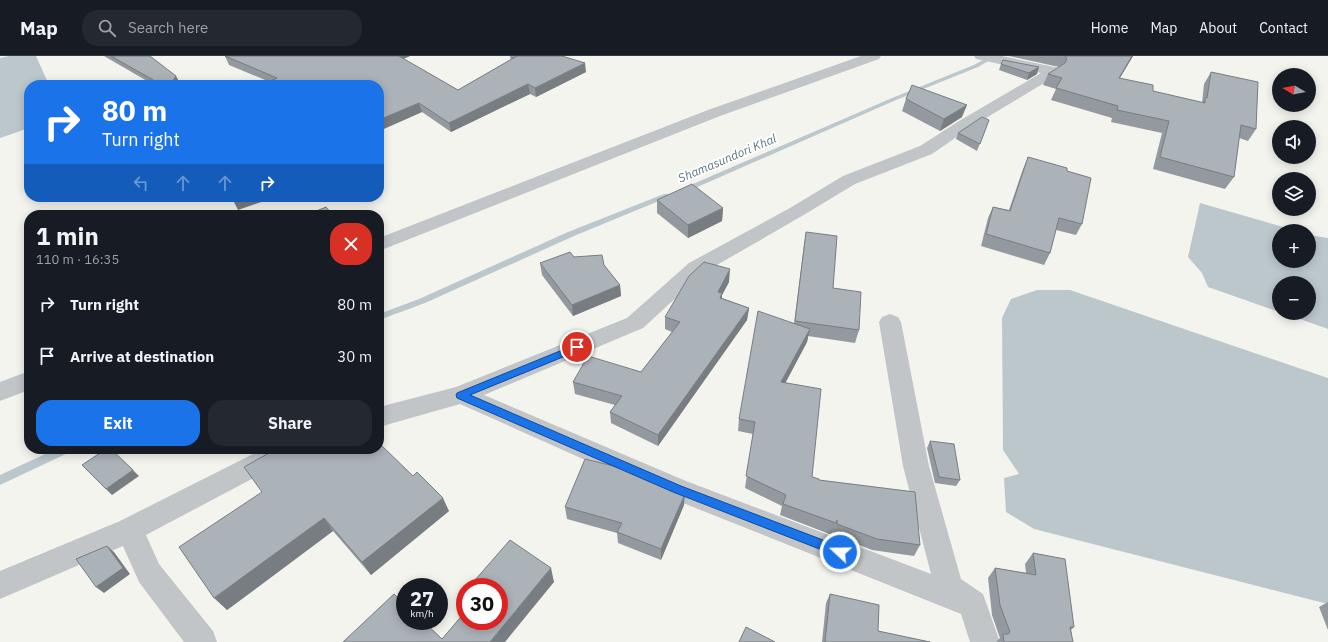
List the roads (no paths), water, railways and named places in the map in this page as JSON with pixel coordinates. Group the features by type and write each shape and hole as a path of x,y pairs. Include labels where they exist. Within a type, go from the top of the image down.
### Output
{"street":[{"path":"384,243 714,113 874,56"},
{"path":"384,416 461,395 635,323 696,268 796,212 849,180 926,150 965,124 1054,71 981,56"},
{"path":"890,322 916,466 949,588 973,604 985,642"},
{"path":"0,392 24,382"},
{"path":"461,395 677,489 973,604"},
{"path":"0,585 130,530 276,454"},
{"path":"130,530 149,573 202,642"}],"waterway":[{"name":"Shamasundori Khal","path":"683,190 894,99 976,66 994,56"},
{"name":"Shamasundori Khal","path":"384,315 422,301 571,234 667,196"},
{"name":"Shamasundori Khal","path":"0,480 55,454"}]}
